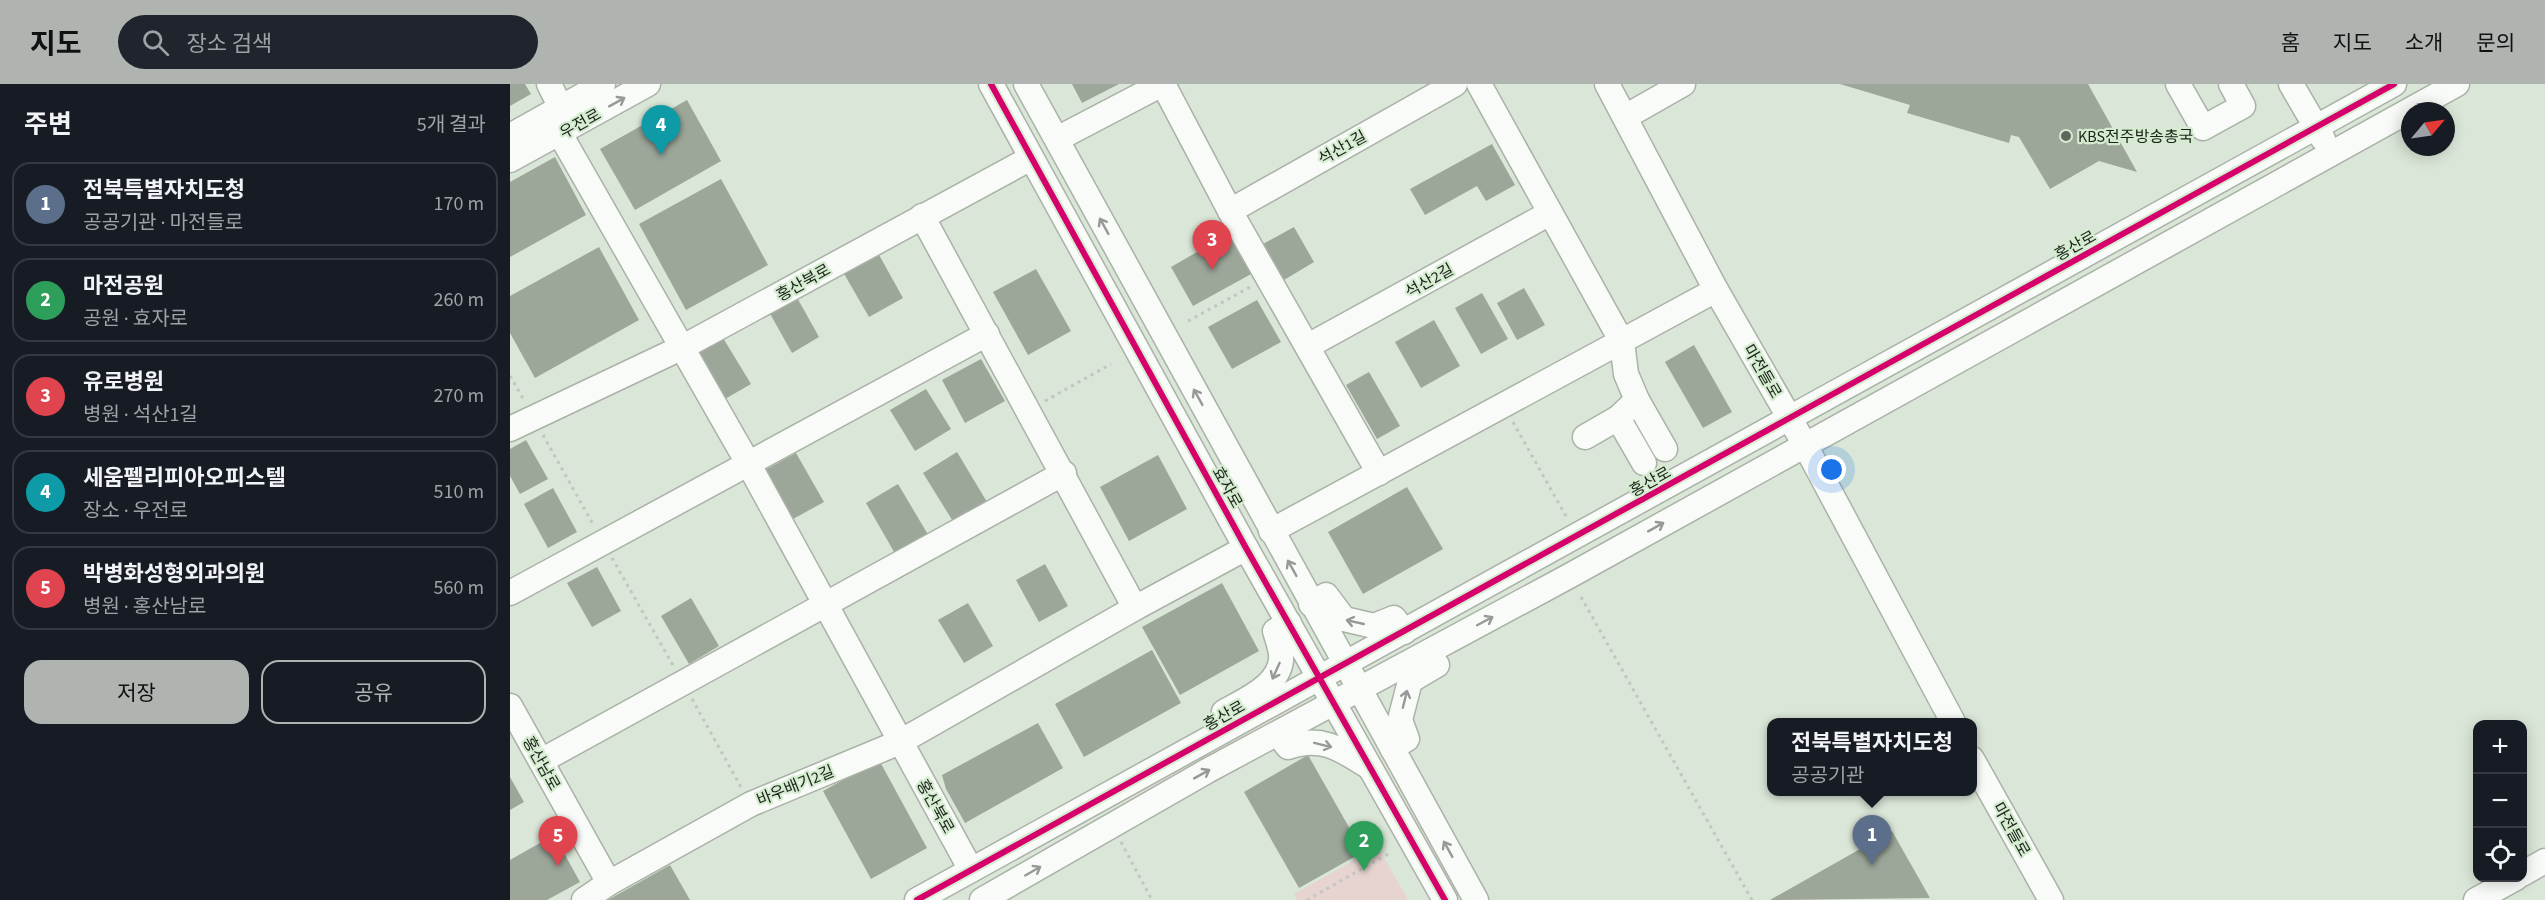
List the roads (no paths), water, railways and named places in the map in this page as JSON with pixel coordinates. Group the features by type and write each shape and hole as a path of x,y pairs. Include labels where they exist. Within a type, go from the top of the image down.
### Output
{"street":[{"path":"549,84 561,108 560,134"},
{"name":"우전로","path":"510,136 603,84"},
{"name":"우전로","path":"510,160 648,84"},
{"name":"효자로","path":"991,84 1246,548 1445,900"},
{"name":"효자로","path":"1026,84 1476,900"},
{"path":"1057,140 1162,84 1230,211 1261,281 1308,346 1379,473"},
{"name":"석산1길","path":"1230,211 1455,84"},
{"path":"1479,84 1622,342 1626,374 1637,400 1665,449"},
{"name":"마전들로","path":"1607,84 1716,290 1790,418 1950,718"},
{"path":"1625,117 1683,84"},
{"path":"2178,84 2203,128 2243,106 2231,84"},
{"path":"2291,84 2332,153"},
{"name":"홍산로","path":"917,900 2394,84"},
{"path":"985,899 1278,734 2457,84"},
{"name":"홍산북로","path":"560,134 683,347 971,870"},
{"name":"홍산북로","path":"683,347 1030,158"},
{"name":"석산2길","path":"1308,346 1550,213"},
{"path":"922,216 1064,473 1135,608"},
{"path":"1271,531 1716,290"},
{"path":"510,593 987,334"},
{"path":"510,429 533,416 683,347"},
{"path":"1585,437 1618,418 1637,400"},
{"path":"1618,418 1644,463"},
{"path":"541,761 1064,473"},
{"path":"900,742 1135,608 1246,548"},
{"path":"1311,604 1326,595 1344,619 1374,626 1394,618 1404,632"},
{"path":"1233,726 1224,712 1264,688 1275,677 1282,656 1275,631 1289,623"},
{"path":"1392,748 1407,740 1401,720 1410,681 1454,655 1446,642"},
{"name":"홍산남로","path":"510,706 609,883"},
{"path":"1278,734 1288,747 1305,741 1325,744 1371,768"},
{"name":"바우배기2길","path":"609,883 751,804 900,742"},
{"name":"마전들로","path":"1977,768 2051,900"},
{"path":"2527,872 2545,861"},
{"path":"2476,900 2509,882"},
{"path":"584,900 609,883"}],"place":[{"name":"KBS전주방송총국","path":"2066,136"},
{"name":"세움펠리피아오피스텔","path":"661,155"},
{"name":"유로병원","path":"1212,270"},
{"name":"전북특별자치도청","path":"1872,865"},
{"name":"박병화성형외과의원","path":"558,866"},
{"name":"마전공원","path":"1364,871"}]}
